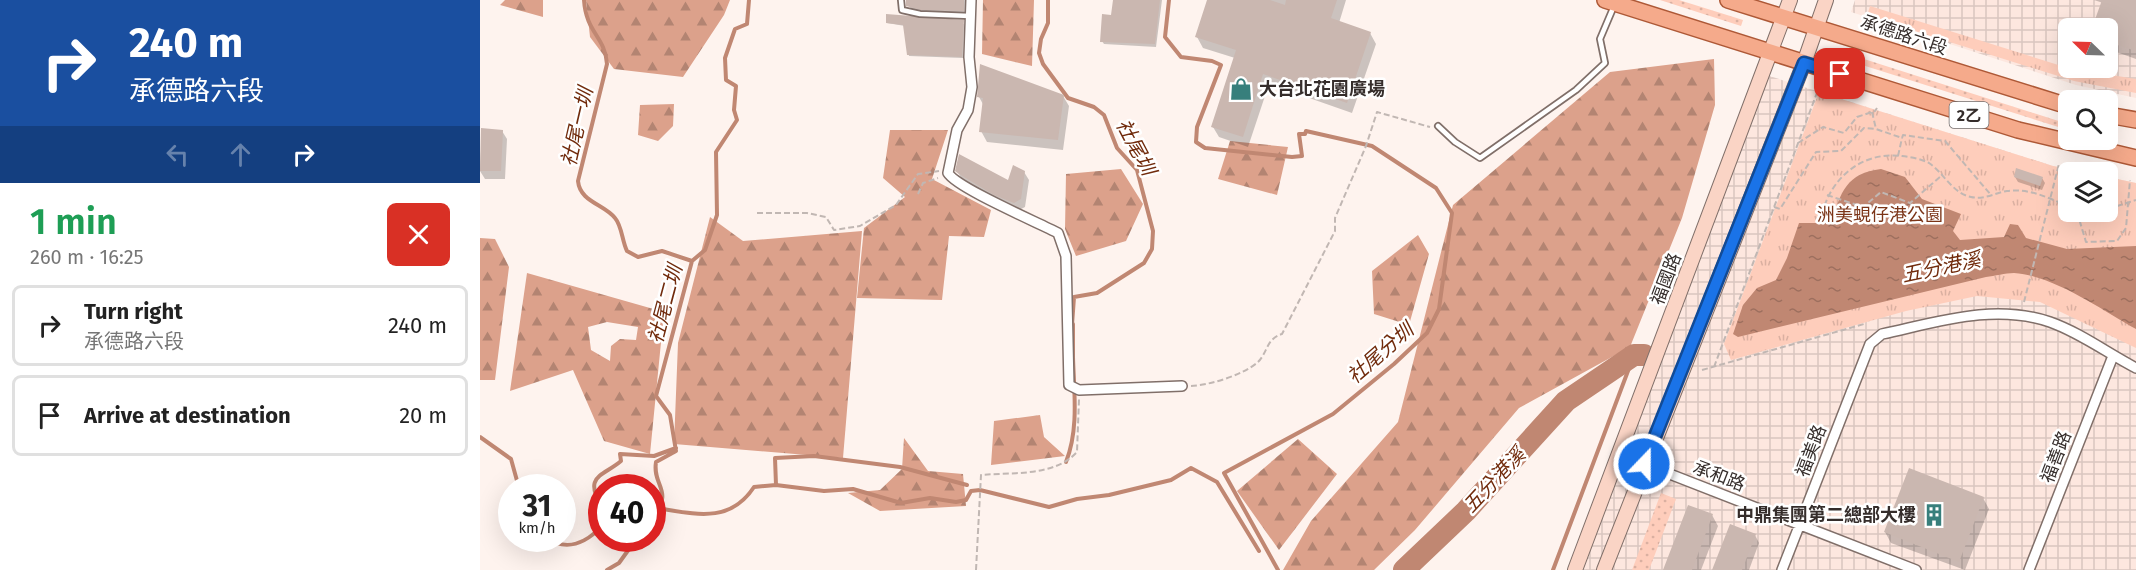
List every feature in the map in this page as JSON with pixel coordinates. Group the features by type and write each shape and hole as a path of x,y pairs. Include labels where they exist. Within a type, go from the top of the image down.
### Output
{"main road":[{"name":"承德路六段","path":"1728,0 2058,103"},
{"name":"2乙","path":"1610,2 2018,130 2136,158"},
{"path":"2118,117 2136,120"}],"street":[{"path":"971,0 972,87 968,110 957,130 948,168 952,179 1058,233 1066,256 1069,385 1079,390 1182,386"},
{"name":"福國路","path":"1575,570 1790,0"},
{"path":"1604,570 1804,63 1826,0"},
{"name":"福美路","path":"1782,570 1870,344 1882,334 1972,314 1996,313 2029,316 2052,322 2113,356"},
{"path":"2113,356 2136,368"},
{"name":"福善路","path":"2029,570 2113,356"},
{"name":"承和路","path":"1644,464 1916,570"}],"lane":[{"path":"901,0 902,10 920,14 970,16"},
{"path":"1438,126 1455,142 1480,158 1575,90 1605,63 1600,39 1610,2"}],"path":[{"path":"1714,367 1818,90"},
{"path":"1798,142 1823,127 1844,133 1857,117 1877,108"},
{"path":"1182,386 1208,385 1246,371 1260,360 1262,351 1273,337 1282,334 1335,231 1335,218 1366,146 1377,112 1428,128 1438,126"},
{"path":"1872,112 1876,129"},
{"path":"1774,207 1780,209 1816,152 1841,151 1864,128 1876,129 1902,138"},
{"path":"1898,156 1903,135 1946,141 1991,195"},
{"path":"1822,214 1827,195 1840,178 1858,164 1872,157 1898,156 1929,164 1954,189 1970,197 2029,190 2058,202"},
{"path":"918,194 923,183 948,168"},
{"path":"758,213 807,213 826,217 834,230 860,226 896,205 904,190 918,174 948,168"},
{"path":"2024,302 2058,168"},
{"path":"1910,203 1941,176"},
{"path":"2080,222 2086,242 2117,241 2126,228 2130,180"},
{"path":"1827,195 1863,207 1881,192 1910,203 1913,207 1931,212"},
{"path":"2118,206 2136,200"},
{"path":"1702,370 1864,324"},
{"path":"976,570 981,475 1045,470 1069,460 1077,452 1079,390"}],"shaded area":[{"path":"1855,0 2136,0 2136,98 2118,94 2118,90 2099,90 2076,85 1851,12"},
{"path":"1760,73 2058,167 2058,222 2118,222 2118,179 2136,183 2136,570 1572,570"}],"green space":[{"path":"505,0 543,0 543,17 500,5"},
{"path":"586,0 730,0 724,15 683,77 614,69 590,37"},
{"path":"983,0 1034,0 1032,66 982,54"},
{"path":"1660,0 1679,0 1743,20 1741,26"},
{"path":"1870,6 2058,65 2058,76 1867,16"},
{"path":"1842,52 2058,121 2058,127 1840,58"},
{"path":"1714,59 1715,105 1682,218 1630,347 1519,408 1415,530 1374,570 1283,570 1311,521 1398,422 1453,205 1610,72"},
{"path":"2118,76 2136,79 2136,93 2064,78 2118,78"},
{"name":"洲美蜆仔港公園","path":"1819,92 2058,167 2058,222 2118,222 2118,179 2136,183 2136,348 2040,302 1977,296 1906,311 1731,360 1724,344"},
{"path":"674,104 673,126 658,141 638,135 640,105"},
{"path":"890,130 948,130 932,179 991,210 984,237 949,236 942,300 857,298 864,228 905,197 883,178"},
{"path":"1230,141 1288,147 1277,195 1218,179"},
{"path":"1121,169 1143,204 1126,241 1076,256 1065,229 1066,174"},
{"path":"710,217 743,241 862,231 843,458 674,444 678,343"},
{"path":"1418,235 1429,254 1409,325 1374,314 1372,271"},
{"path":"480,238 495,239 509,267 495,380 480,380"},
{"path":"527,273 664,312 650,454 604,441 573,370 510,391","holes":["607,322 638,327 636,340 620,339 611,346 610,361 591,350 588,327"]},
{"path":"1040,415 1044,437 1065,456 991,465 994,421"},
{"path":"904,438 928,471 963,474 966,506 880,511 848,493 880,490 902,469"},
{"path":"1298,439 1337,474 1279,550 1237,491"},
{"path":"1661,493 1676,499 1649,570 1632,570"}],"water":[{"path":"1881,169 1905,177 1922,199 1961,214 1953,231 1960,240 2004,237 2010,224 2018,225 2026,238 2067,249 2136,246 2136,329 2093,303 2045,280 2029,275 2007,273 1738,337 1733,334 1743,305 1757,288 1776,280 1787,258 1799,223 1832,223 1838,202 1847,186 1860,175"}],"building":[{"path":"906,0 964,0 964,11 921,10 906,6"},
{"path":"1113,0 1160,0 1155,44 1100,42 1102,14 1111,15"},
{"path":"1207,0 1270,0 1285,5 1286,0 1337,0 1331,18 1371,32 1347,103 1263,74 1243,137 1211,127 1236,50 1195,37"},
{"path":"2102,0 2136,0 2136,51 2118,45 2118,18 2096,18"},
{"path":"886,14 964,20 962,57 907,55 903,25 886,23"},
{"path":"980,64 1064,95 1058,140 979,132 983,98 977,97"},
{"path":"481,128 503,130 501,171 480,171"},
{"path":"959,154 1008,180 1013,165 1025,171 1021,199 1014,203 994,195 959,174 955,171"},
{"path":"2016,168 2043,177 2040,186 2014,177"},
{"name":"中鼎集團第二總部大樓","path":"1909,468 1984,497 1959,562 1884,532"},
{"path":"1688,505 1713,514 1692,570 1663,570"},
{"path":"1730,524 1756,534 1742,570 1712,570"}],"waterway":[{"name":"社尾一圳","path":"584,0 588,20 603,47 607,64 578,181 580,188 583,194 615,218 627,251 638,257 662,251 692,261"},
{"name":"社尾二圳","path":"657,474 656,462 676,451 670,415 656,396 692,261 705,250 717,215 716,152 737,120 734,110 736,86 726,80 725,58 735,29 747,24 749,0"},
{"name":"社尾圳","path":"1048,0 1048,23 1041,39 1039,53 1043,64 1068,98 1094,107 1104,115 1117,148 1137,170 1153,231 1152,249 1144,263 1097,293 1074,297 1072,325"},
{"name":"社尾分圳","path":"1169,0 1165,37 1181,57 1212,61 1221,65 1197,127 1196,142 1205,148 1292,157 1302,156 1299,134 1305,134 1306,131 1372,146 1436,188 1452,213 1439,309 1427,333 1394,364 1333,414 1224,473 1278,570"},
{"name":"社尾圳","path":"1073,324 1073,359"},
{"path":"1553,570 1634,355"},
{"name":"五分港溪","path":"1404,570 1466,511 1566,401 1634,355 1644,355"},
{"name":"社尾圳","path":"1066,462 1074,424 1073,357"},
{"path":"480,437 511,459 515,474"},
{"path":"602,474 621,461 620,454 654,456 676,448"},
{"path":"776,485 775,458 814,456 900,467 967,485"},
{"path":"666,509 702,514 725,511 745,498 754,487 776,485 824,491 853,489 901,503 930,498 956,502 966,500 971,491 980,490 1049,507 1171,480 1191,468 1217,482 1259,551"},
{"path":"576,544 588,538"},
{"name":"社尾二圳","path":"607,570 619,563 627,552"}],"place":[{"name":"大台北花園廣場","path":"1241,89"},
{"name":"中鼎集團第二總部大樓","path":"1934,515"}],"route":[{"path":"1644,464 1804,63 1840,74"}]}
